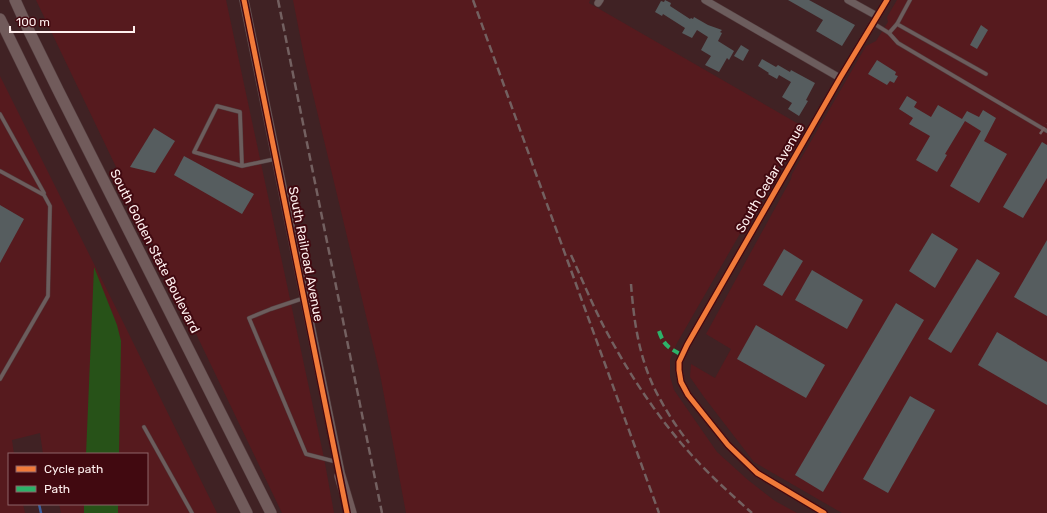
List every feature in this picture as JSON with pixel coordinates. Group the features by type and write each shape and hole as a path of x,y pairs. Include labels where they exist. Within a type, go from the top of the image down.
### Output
{"main road":[{"name":"South Golden State Boulevard","path":"15,0 58,90 271,513"},
{"path":"0,19 247,513"},
{"path":"340,476 351,513"}],"street":[{"name":"South Railroad Avenue","path":"244,0 348,513"},
{"path":"705,0 840,78"},
{"path":"848,0 877,16"},
{"name":"South Cedar Avenue","path":"824,513 757,473 744,462 728,445 688,395 681,382 678,370 679,362 687,345 840,78 887,0"}],"lane":[{"path":"888,33 897,24 910,0"},
{"path":"873,23 888,33 898,43 1047,131"},
{"path":"897,24 986,74"},
{"path":"242,166 240,112 216,106 194,152 242,166 276,159"},
{"path":"0,114 50,206 48,296 0,379"},
{"path":"0,171 44,195"},
{"path":"304,298 249,318 306,454 337,462"},
{"path":"144,427 192,513"}],"shaded area":[{"path":"36,0 226,0 324,458 334,513 282,513"},
{"path":"293,0 590,0 589,3 802,126 677,343 670,360 670,376 674,390 717,452 748,480 775,501 797,513 406,513 380,374 305,61"},
{"path":"897,0 1047,0 1047,513 842,513 754,462 690,377 691,364 715,378 731,349 706,334 791,179 792,174 866,46 876,41 888,22 887,17"},
{"path":"0,76 217,513 61,513 59,505 148,505 148,453 43,453 40,433 12,440 14,453 8,453 8,505 23,505 25,513 0,513"}],"green space":[{"path":"94,267 117,325 121,341 119,453 86,453"},
{"path":"84,505 118,505 118,513 84,513"}],"building":[{"path":"665,0 671,3 670,6 690,19 693,19 694,17 708,25 722,30 718,41 734,51 729,60 727,58 719,72 705,65 711,56 701,50 708,37 697,30 692,38 682,33 685,28 663,14 662,16 655,12 661,1 664,2"},
{"path":"788,0 809,0 855,25 842,46 816,31 823,20"},
{"path":"981,25 988,30 977,49 970,45"},
{"path":"741,45 749,50 743,61 734,56"},
{"path":"762,59 776,67 778,65 790,72 791,70 815,83 806,100 808,101 799,116 788,109 792,103 782,97 791,82 779,75 777,79 768,74 769,73 758,66"},
{"path":"877,60 896,72 895,75 898,76 894,83 890,81 887,85 868,74"},
{"path":"907,96 917,102 914,107 931,117 938,105 962,119 967,111 979,117 983,110 996,118 984,141 1007,154 979,203 950,186 981,131 965,121 945,154 947,155 937,172 916,160 930,136 909,124 913,118 899,109"},
{"path":"154,128 175,141 155,173 130,167"},
{"path":"1042,142 1047,145 1047,178 1023,218 1003,207"},
{"path":"184,156 254,194 242,214 174,175"},
{"path":"0,205 24,219 0,263"},
{"path":"932,233 958,249 935,288 909,271"},
{"path":"1047,240 1047,316 1014,297"},
{"path":"784,249 803,261 782,296 763,285"},
{"path":"977,259 1000,273 951,353 928,339"},
{"path":"812,270 863,300 847,329 795,300"},
{"path":"896,303 924,320 823,492 795,475"},
{"path":"756,325 825,365 806,398 737,359"},
{"path":"997,332 1047,362 1047,405 978,365"},
{"path":"910,396 935,410 888,493 863,479"}],"waterway":[{"path":"39,505 41,513"}],"railway":[{"path":"278,0 382,513"},
{"path":"473,0 659,513"},
{"path":"1040,134 1047,124"},
{"path":"571,255 604,327 635,381 685,448 718,483 752,513"},
{"path":"631,284 636,329 647,372 666,410 689,443"}],"marked path":[{"path":"659,331 663,340 668,346 682,355"}],"cycle path":[{"path":"244,0 347,513"},
{"path":"824,513 757,473 728,445 688,395 681,382 679,362 687,345 840,78 887,0"}]}
